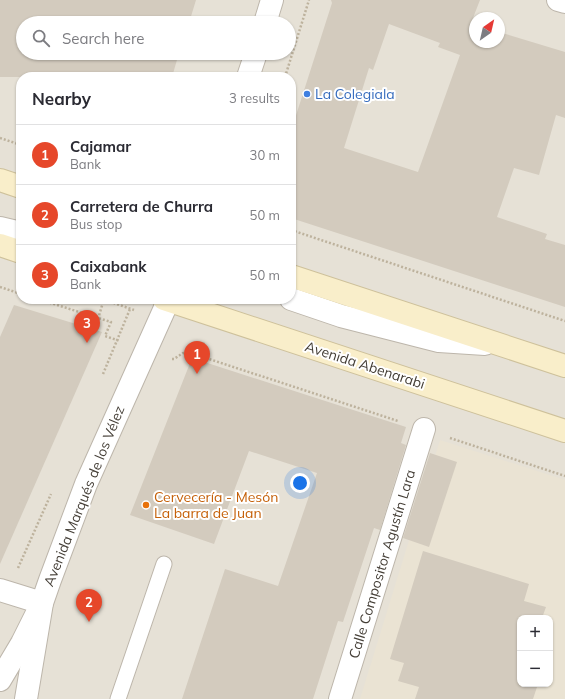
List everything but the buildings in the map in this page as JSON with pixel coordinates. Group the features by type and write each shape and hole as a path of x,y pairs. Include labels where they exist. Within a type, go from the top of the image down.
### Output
{"main road":[{"path":"0,180 16,185"},
{"path":"0,245 16,250"},
{"path":"296,278 565,366"},
{"name":"Avenida Abenarabi","path":"182,304 565,431"}],"street":[{"path":"267,16 272,0"},
{"path":"558,0 565,2"},
{"path":"250,72 254,60"},
{"path":"0,228 16,232"},
{"path":"296,301 341,316 439,340 502,346"},
{"name":"Avenida Marqués de los Vélez","path":"26,699 42,603 86,484 165,304"},
{"name":"Calle Compositor Agustín Lara","path":"340,699 424,429"},
{"path":"0,590 42,603 22,643 0,680"}],"lane":[{"path":"118,699 164,564"}],"path":[{"path":"296,42 309,0"},
{"path":"287,72 290,60"},
{"path":"0,138 16,143"},
{"path":"296,232 565,320"},
{"path":"0,287 16,292"},
{"path":"53,304 111,322 105,336 174,359 183,353 200,356 565,476"},
{"path":"98,319 102,304"}],"shaded area":[{"path":"0,0 565,0 565,699 0,699"},
{"path":"440,440 565,480 565,699 360,699"}],"place":[{"name":"La Colegiala","path":"307,94"},
{"name":"Caixabank","path":"87,343"},
{"name":"Cajamar","path":"197,374"},
{"name":"Cervecería - Mesón La barra de Juan","path":"146,505"},
{"name":"Carretera de Churra","path":"89,622"}]}
